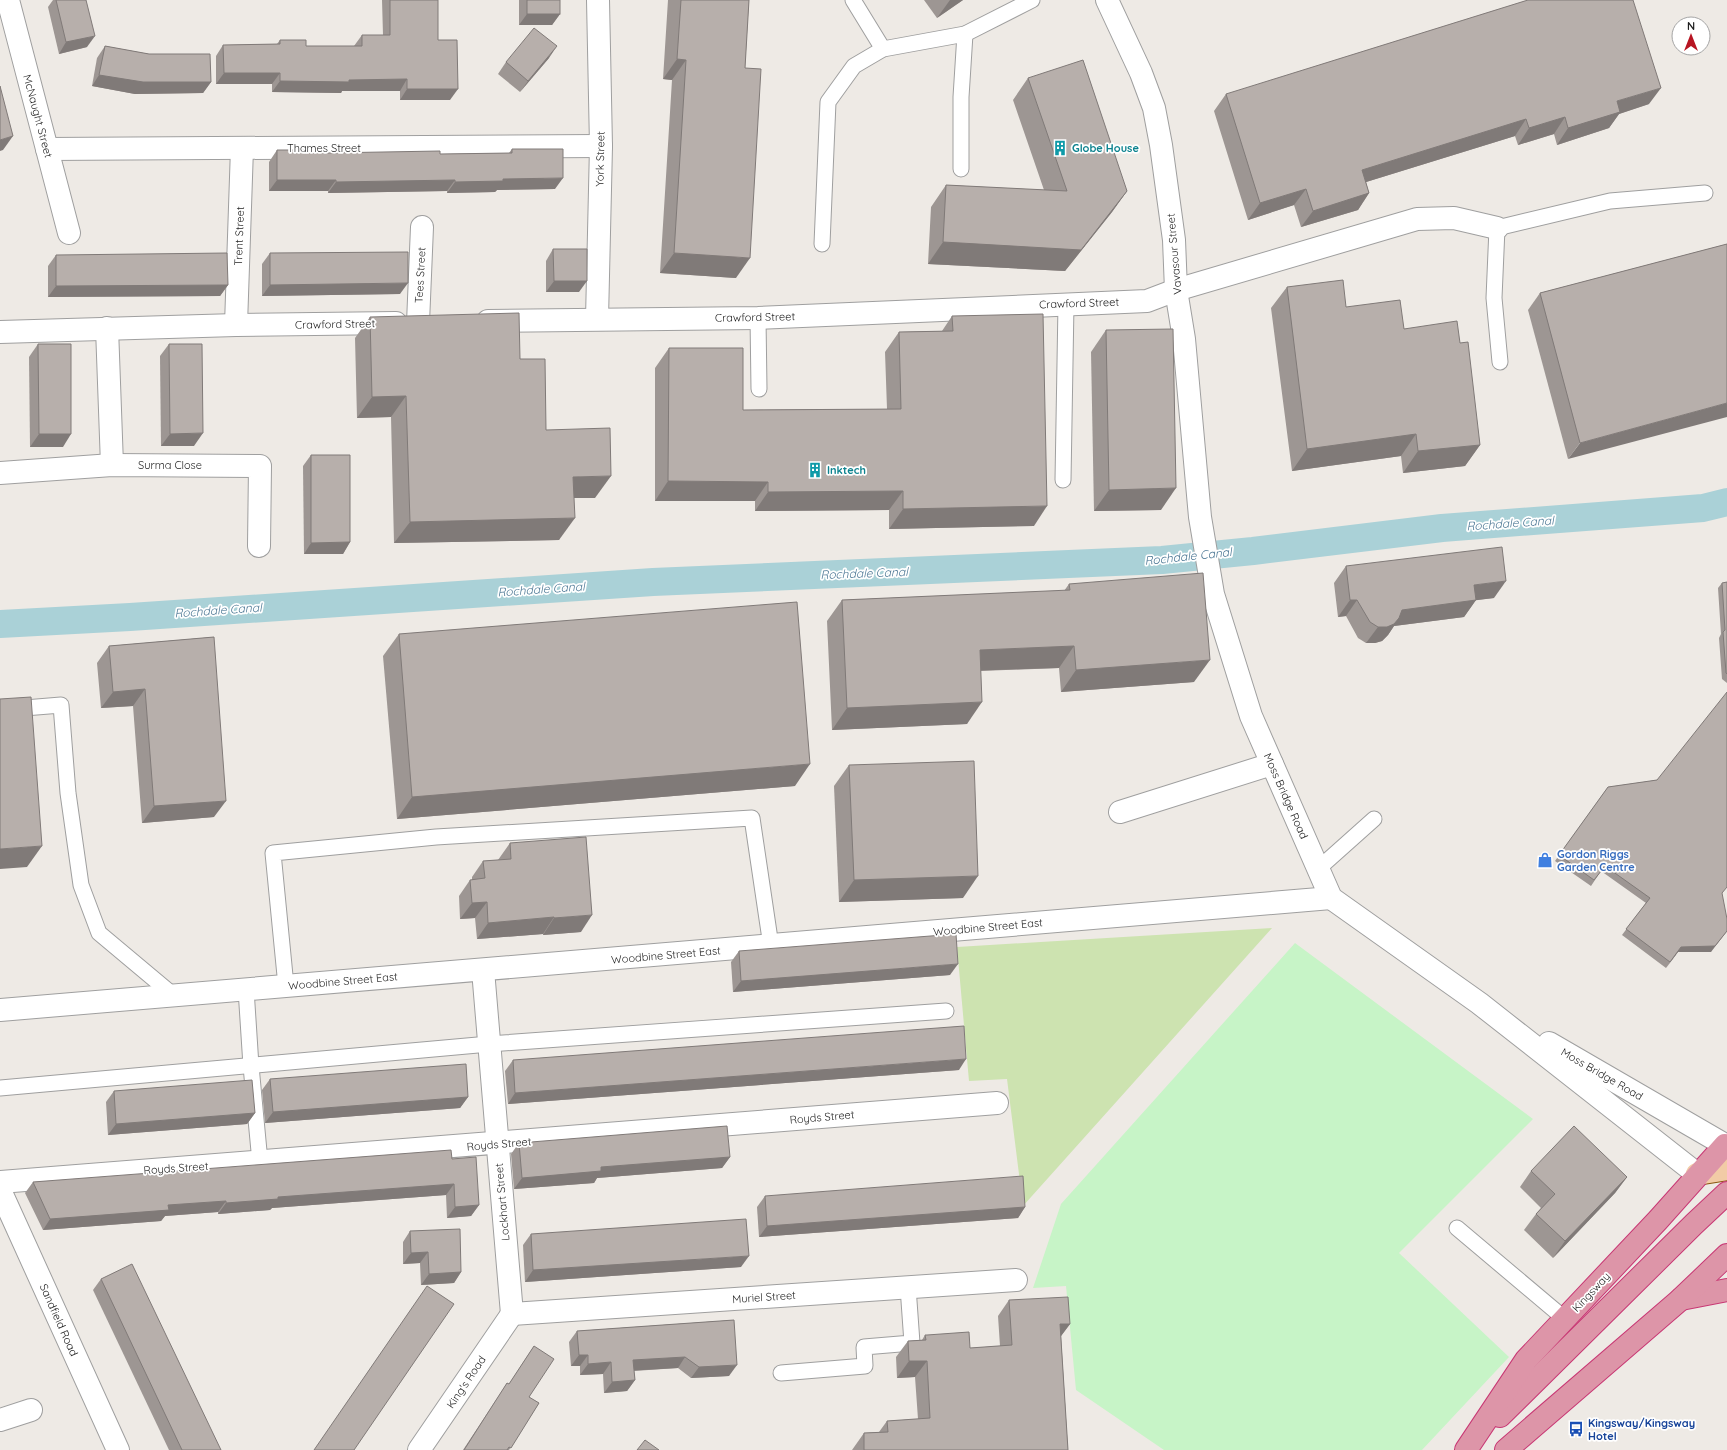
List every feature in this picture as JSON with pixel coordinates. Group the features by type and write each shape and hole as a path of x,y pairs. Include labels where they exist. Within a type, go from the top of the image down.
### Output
{"highway":[{"name":"Kingsway","path":"1468,1448 1526,1360 1658,1220 1726,1144"},
{"path":"1468,1448 1726,1195 1698,1174"},
{"path":"1506,1450 1681,1299 1727,1255"},
{"path":"1681,1299 1727,1290"}],"main road":[{"path":"1698,1174 1727,1169"}],"street":[{"name":"McNaught Street","path":"8,0 69,233"},
{"name":"York Street","path":"596,319 601,146 598,0"},
{"name":"Vavasour Street","path":"1107,0 1141,73 1154,108 1161,145 1174,240 1176,290 1184,340 1200,517"},
{"name":"Thames Street","path":"47,149 601,146"},
{"name":"Trent Street","path":"236,325 242,148"},
{"name":"Crawford Street","path":"465,322 596,319 758,318 1147,301 1176,290 1417,220 1454,218 1497,228"},
{"name":"Tees Street","path":"418,322 422,227"},
{"name":"Crawford Street","path":"0,332 236,325 442,322"},
{"path":"107,328 112,465"},
{"name":"Surma Close","path":"0,473 112,465 260,466 259,546"},
{"name":"Moss Bridge Road","path":"1200,517 1213,594 1251,716 1331,898 1479,1003 1698,1174"},
{"path":"1120,812 1272,764"},
{"name":"Woodbine Street East","path":"0,1010 1331,898"},
{"name":"Lockhart Street","path":"483,970 512,1314"},
{"name":"Moss Bridge Road","path":"1479,1003 1726,1144"},
{"name":"Royds Street","path":"0,1182 498,1144 997,1103"},
{"name":"Sandfield Road","path":"0,1190 118,1450"},
{"name":"Muriel Street","path":"512,1314 1016,1280"},
{"name":"King's Road","path":"419,1450 512,1314"},
{"path":"0,1420 31,1410"}],"lane":[{"path":"853,0 883,49"},
{"path":"822,244 828,102 854,66 883,49 965,34 1032,0"},
{"path":"961,169 961,97 965,34"},
{"path":"1500,362 1494,298 1497,228 1610,201 1705,193"},
{"path":"1063,480 1066,304"},
{"path":"758,318 759,389"},
{"path":"0,710 61,705 68,793 81,886 99,933 173,995"},
{"path":"286,986 273,853 436,837 752,818 771,946"},
{"path":"1318,869 1374,820"},
{"path":"246,989 251,1066 260,1162"},
{"path":"0,1088 489,1044 946,1011"},
{"path":"1457,1228 1565,1319"},
{"path":"781,1373 865,1366 864,1347 912,1343 908,1287"}],"green space":[{"path":"1272,928 1023,1206 1007,1079 969,1081 957,947"},
{"path":"1295,943 1533,1119 1399,1253 1509,1357 1422,1450 1164,1450 1076,1390 1066,1286 1033,1288 1061,1204"}],"building":[{"path":"56,0 86,0 95,36 66,42"},
{"path":"390,0 438,0 438,40 457,40 458,89 407,89 407,79 349,80 349,82 280,81 280,73 224,73 223,45 280,44 280,40 306,40 306,46 362,46 362,35 390,35"},
{"path":"527,0 560,0 560,14 527,14"},
{"path":"681,0 749,0 745,68 761,69 750,258 674,253 686,60 677,59"},
{"path":"1528,0 1633,0 1661,88 1617,101 1620,112 1568,128 1565,117 1529,128 1526,119 1362,170 1369,193 1313,211 1306,189 1260,203 1226,94"},
{"path":"534,28 557,46 528,81 506,62"},
{"path":"105,46 149,54 210,54 211,82 143,82 99,75"},
{"name":"Globe House","path":"1083,60 1127,191 1081,250 943,242 946,185 1067,191 1028,78"},
{"path":"0,86 13,136 0,140"},
{"path":"512,149 563,149 563,178 503,179 503,181 455,182 455,180 336,182 336,180 277,180 277,150 326,150 326,153 440,151 440,154 512,153"},
{"path":"1727,244 1727,403 1580,443 1540,293"},
{"path":"553,249 587,249 587,281 554,281"},
{"path":"408,252 408,283 270,285 270,253"},
{"path":"227,253 228,285 56,286 56,255"},
{"path":"1343,280 1346,307 1400,300 1404,329 1457,321 1460,343 1468,342 1480,445 1418,451 1416,434 1307,449 1287,287"},
{"path":"519,313 520,359 545,359 546,430 610,428 611,476 573,477 575,518 410,522 406,396 372,397 370,317"},
{"path":"1043,314 1047,506 903,509 903,491 768,492 768,482 668,481 669,348 743,348 743,410 901,409 899,332 953,331 952,316"},
{"path":"1173,329 1176,488 1109,490 1106,330"},
{"path":"38,344 71,344 71,434 39,434"},
{"path":"169,344 202,344 203,433 170,434"},
{"path":"311,455 350,455 350,542 311,543"},
{"path":"1502,547 1506,581 1474,585 1476,600 1402,610 1399,618 1394,624 1387,627 1378,627 1370,622 1357,600 1350,600 1346,566"},
{"path":"1203,573 1210,660 1076,670 1074,646 980,650 982,702 847,708 842,600 1070,590 1069,584"},
{"path":"1727,582 1727,674 1723,632 1725,630 1722,583"},
{"path":"797,602 810,764 412,797 399,634"},
{"path":"214,637 226,801 154,806 145,689 113,692 109,646"},
{"path":"1727,692 1727,887 1722,893 1727,919 1727,931 1715,946 1681,947 1670,962 1626,929 1650,898 1605,866 1594,880 1559,855 1608,787 1657,780"},
{"path":"31,697 42,846 0,849 0,699"},
{"path":"974,761 978,876 854,880 849,765"},
{"path":"586,837 592,915 488,923 487,902 472,903 470,880 485,878 483,861 511,859 510,843"},
{"path":"956,934 958,964 741,981 739,951"},
{"path":"964,1026 966,1059 515,1093 513,1060"},
{"path":"466,1064 468,1097 273,1112 270,1079"},
{"path":"252,1080 255,1113 116,1124 114,1091"},
{"path":"727,1126 730,1157 601,1167 601,1171 522,1178 519,1143"},
{"path":"1574,1126 1627,1177 1565,1241 1536,1214 1555,1194 1531,1171"},
{"path":"451,1150 452,1159 476,1157 479,1205 455,1207 454,1184 278,1197 278,1199 226,1203 226,1201 168,1205 169,1210 50,1219 33,1182"},
{"path":"1023,1176 1025,1207 767,1226 765,1196"},
{"path":"746,1219 749,1256 533,1270 531,1234"},
{"path":"460,1229 461,1272 429,1274 428,1252 411,1253 410,1231"},
{"path":"132,1264 221,1450 182,1450 101,1279"},
{"path":"427,1286 454,1304 354,1450 314,1450"},
{"path":"1068,1297 1070,1324 1060,1324 1068,1450 864,1450 864,1433 888,1432 887,1421 930,1418 927,1361 909,1361 908,1341 926,1340 925,1335 969,1332 970,1348 1012,1345 1009,1300"},
{"path":"734,1320 737,1365 699,1367 685,1357 633,1360 635,1380 612,1382 611,1362 588,1364 588,1355 579,1355 577,1331"},
{"path":"534,1346 554,1359 529,1397 539,1403 511,1448 509,1447 507,1450 464,1450 507,1383 509,1384"},
{"path":"645,1440 659,1450 637,1450"}],"waterway":[{"name":"Rochdale Canal","path":"0,624 130,617 653,582 1162,560 1253,551 1442,528 1703,508 1727,502"}],"place":[{"name":"Globe House","path":"1060,148"},
{"name":"Inktech","path":"815,470"},
{"name":"Gordon Riggs Garden Centre","path":"1545,860"},
{"name":"Kingsway/Kingsway Hotel","path":"1576,1429"}]}
